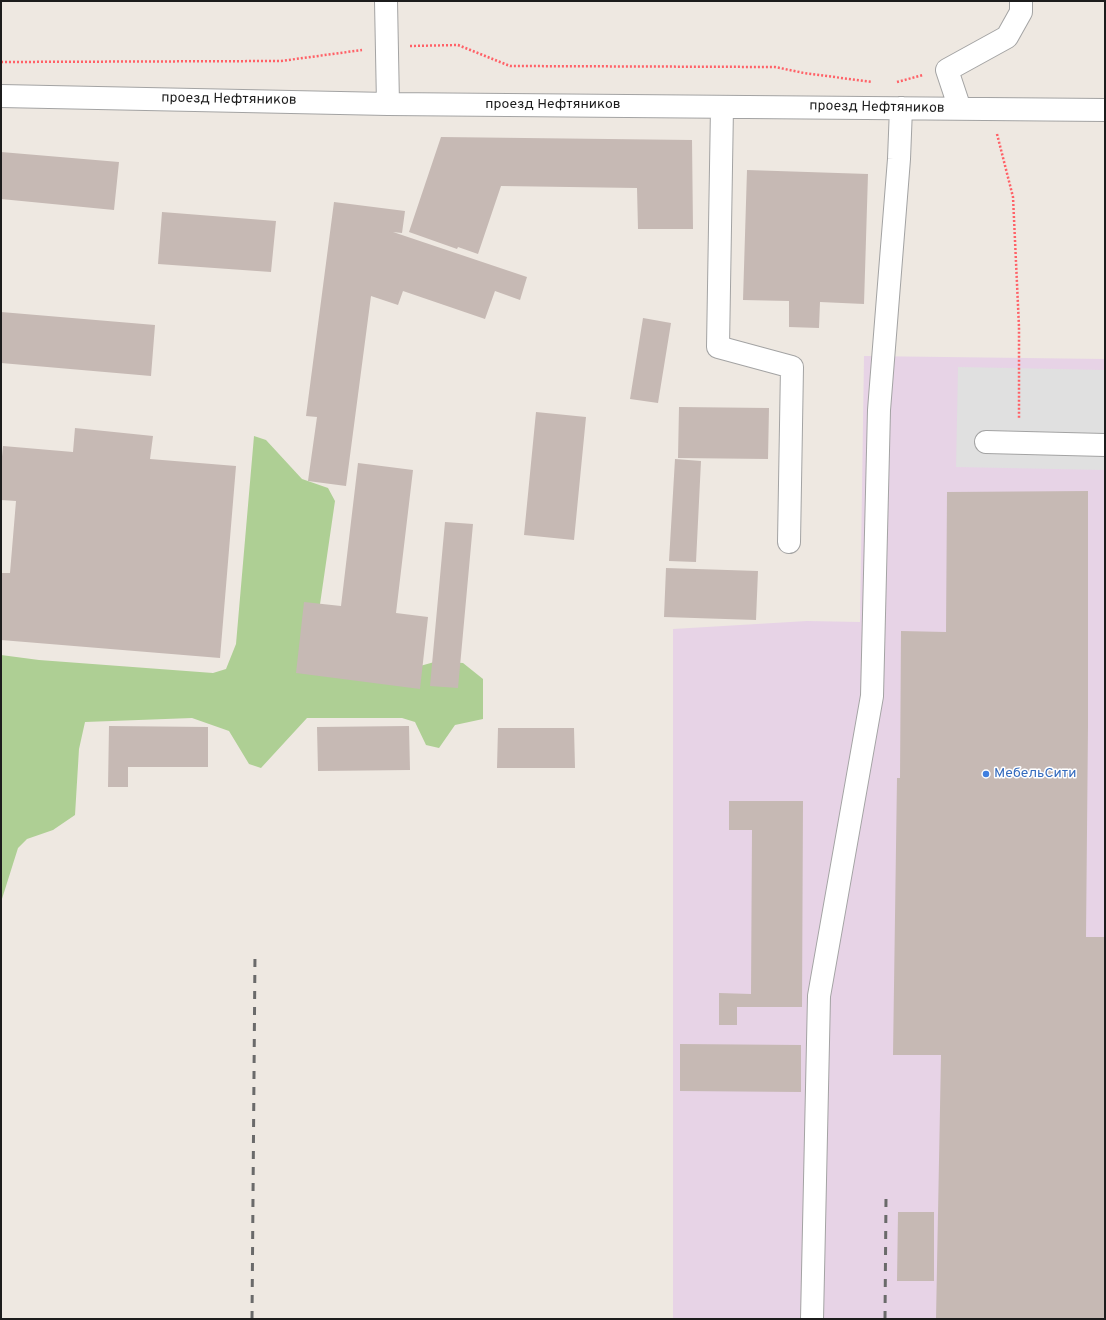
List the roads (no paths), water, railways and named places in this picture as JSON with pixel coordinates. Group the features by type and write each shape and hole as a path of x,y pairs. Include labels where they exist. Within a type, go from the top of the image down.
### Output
{"street":[{"path":"386,1 388,104"},
{"path":"960,109 947,70 1007,37 1021,12 1021,1"},
{"name":"проезд Нефтяников","path":"1,96 388,104 1105,110"},
{"path":"722,107 718,347 792,367 789,542"},
{"path":"812,1319 819,996 872,696 879,410 899,159 901,108"},
{"path":"986,442 1105,445"}],"railway":[{"path":"252,1319 255,954"},
{"path":"885,1319 886,1198"}],"place":[{"name":"МебельСити","path":"986,774"}]}
